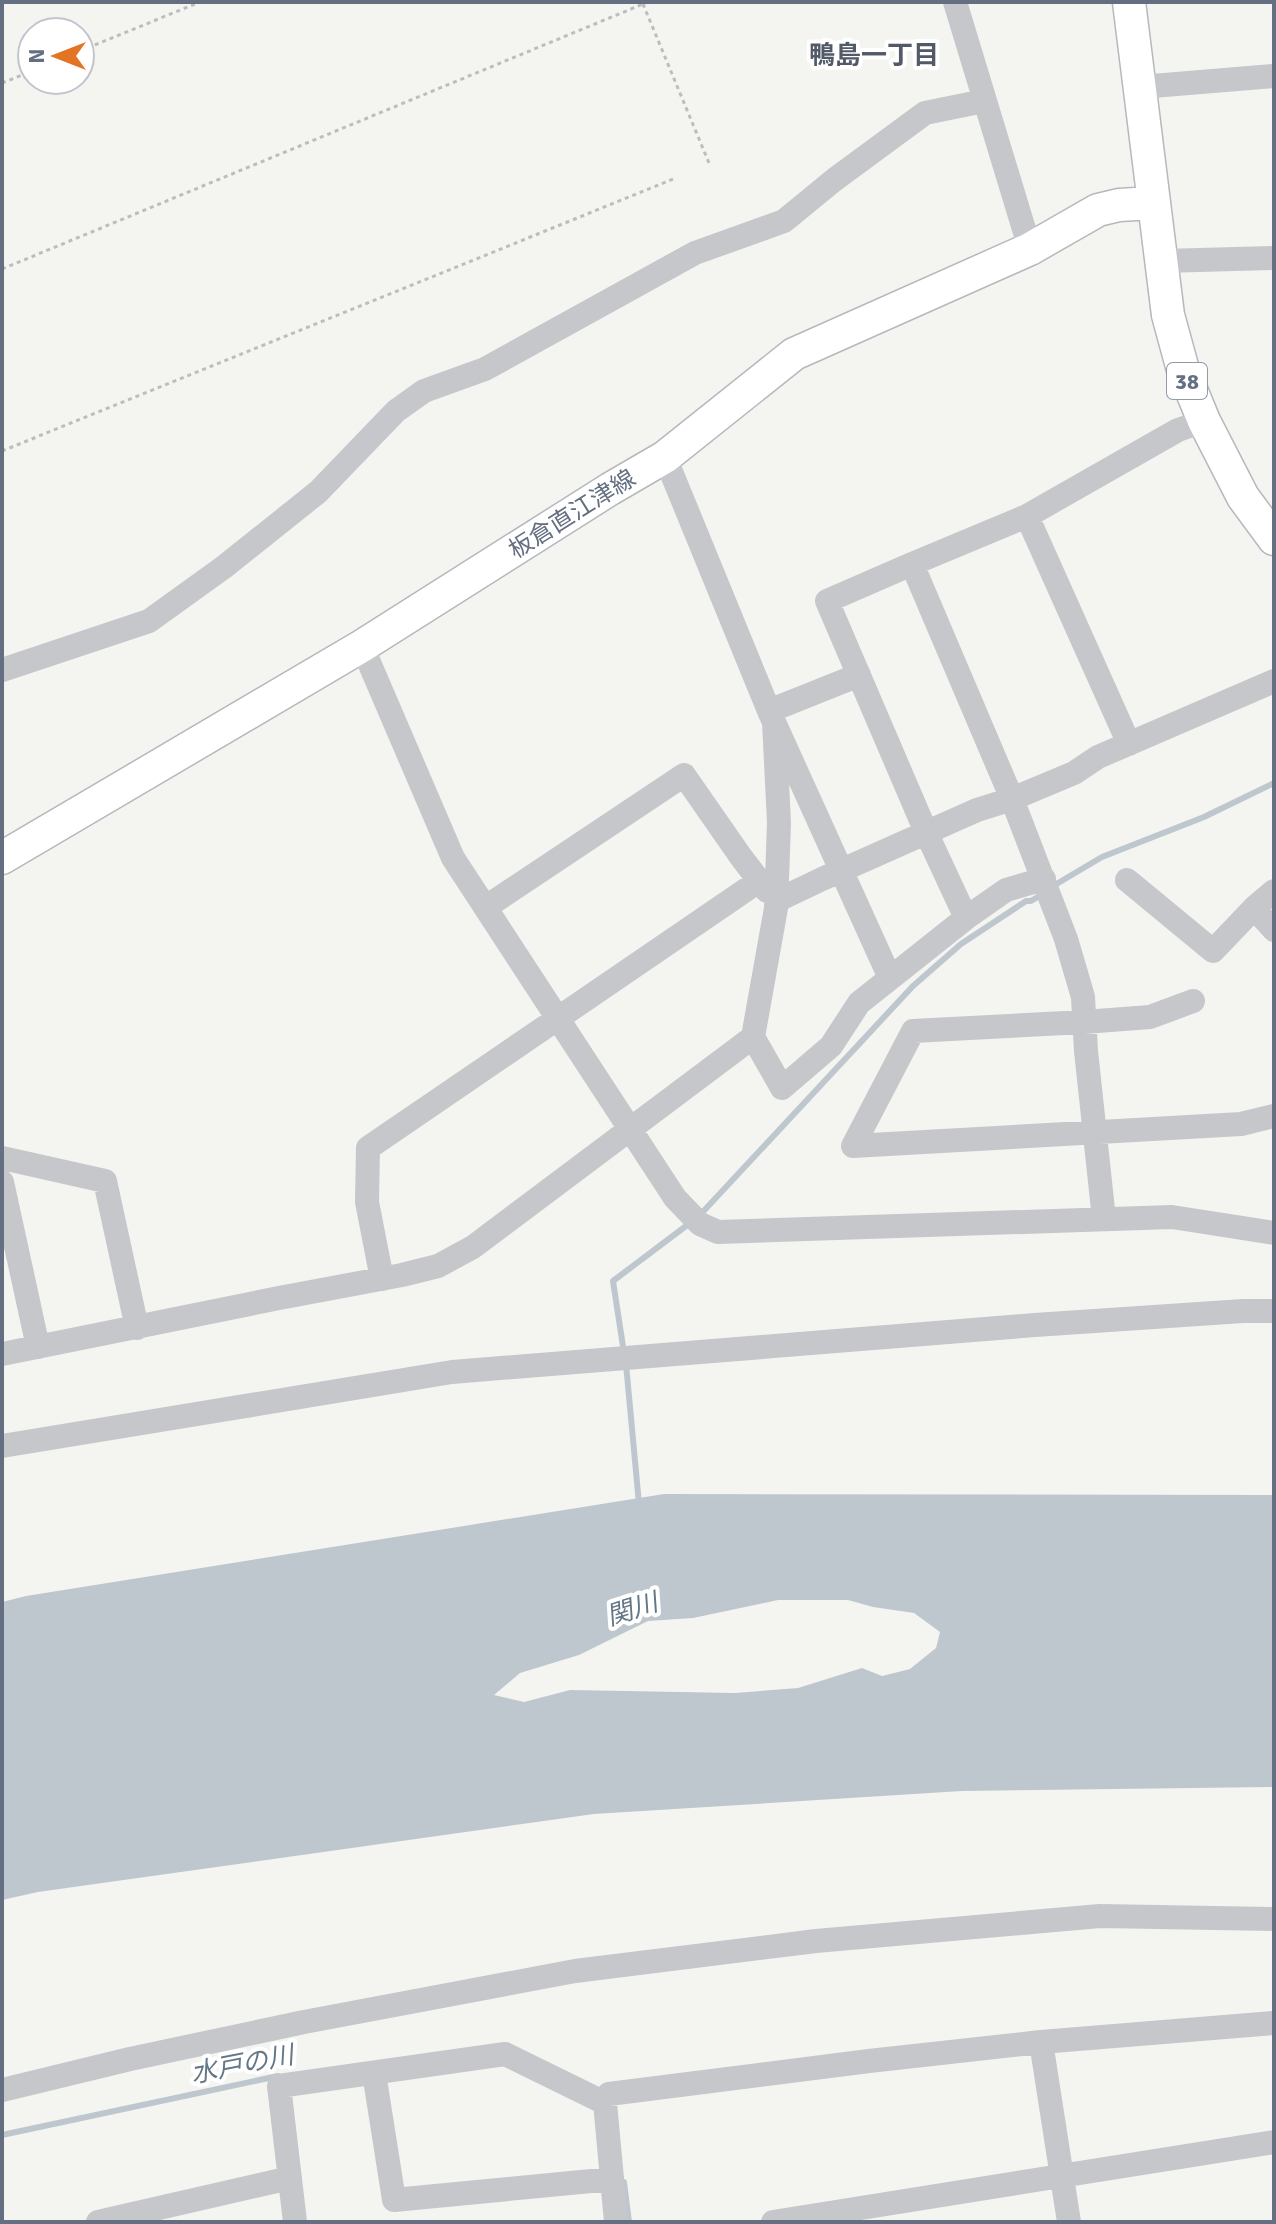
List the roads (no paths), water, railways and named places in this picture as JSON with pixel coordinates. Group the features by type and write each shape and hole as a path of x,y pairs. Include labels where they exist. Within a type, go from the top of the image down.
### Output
{"main road":[{"name":"38","path":"1129,2 1153,203 1172,328 1183,370 1204,421 1243,497 1274,539"},
{"name":"板倉直江津線","path":"2,858 362,646 665,457 794,354 1030,249 1098,210 1153,203"}],"street":[{"path":"955,2 1030,249"},
{"path":"1140,87 1274,76"},
{"path":"2,670 149,621 224,567 318,492 396,411 424,391 485,369 695,253 784,221 925,113 984,101"},
{"path":"1162,261 1274,258"},
{"path":"966,918 827,601 1027,516 1178,430 1204,421"},
{"path":"665,457 771,717 890,978"},
{"path":"1027,516 1129,744"},
{"path":"912,564 1012,799 1071,953 1083,997 1104,1219"},
{"path":"362,646 453,858 675,1198 700,1224 718,1232 1172,1217 1274,1233"},
{"path":"771,717 859,675"},
{"path":"776,901 977,810 1074,773 1098,757 1274,681"},
{"path":"771,717 779,823 776,901 753,1037 782,1088 831,1046 859,1003 890,978 1006,890 1044,879"},
{"path":"486,907 684,775 776,901"},
{"path":"1127,880 1213,951 1274,891"},
{"path":"382,1279 367,1202 368,1148 759,881"},
{"path":"1254,908 1274,930"},
{"path":"1193,1001 1150,1017 913,1031 853,1146 1241,1124 1274,1116"},
{"path":"2,1354 438,1266 473,1247 753,1037"},
{"path":"2,1158 105,1181 137,1328"},
{"path":"2,1182 38,1347"},
{"path":"2,1446 452,1372 1035,1325 1274,1311"},
{"path":"2,2090 304,2022 575,1971 816,1941 1100,1916 1274,1919"},
{"path":"616,2222 605,2103 609,2094 1041,2042 1274,2023"},
{"path":"1041,2042 1069,2222"},
{"path":"295,2222 279,2086 505,2054 605,2103"},
{"path":"374,2073 394,2200 612,2179"},
{"path":"773,2222 1274,2142"},
{"path":"98,2222 290,2178"}],"water":[{"name":"関川","path":"664,1494 1274,1495 1274,1787 962,1791 594,1814 38,1892 2,1900 2,1602","holes":["778,1600 848,1600 914,1613 940,1632 936,1648 910,1669 882,1676 862,1668 798,1688 735,1693 570,1690 524,1702 494,1695 520,1673 579,1655 648,1621 693,1618"]}],"waterway":[{"path":"1053,886 1102,857 1204,817 1274,783"},
{"path":"699,1216 913,986 961,944 1026,901 1041,895"},
{"path":"624,1353 613,1281 690,1223"},
{"path":"626,1364 639,1504"},
{"name":"水戸の川","path":"2,2135 278,2076"},
{"name":"水戸の川","path":"624,2182 629,2222"}],"district":[{"name":"鴨島一丁目","path":"874,55"}]}
